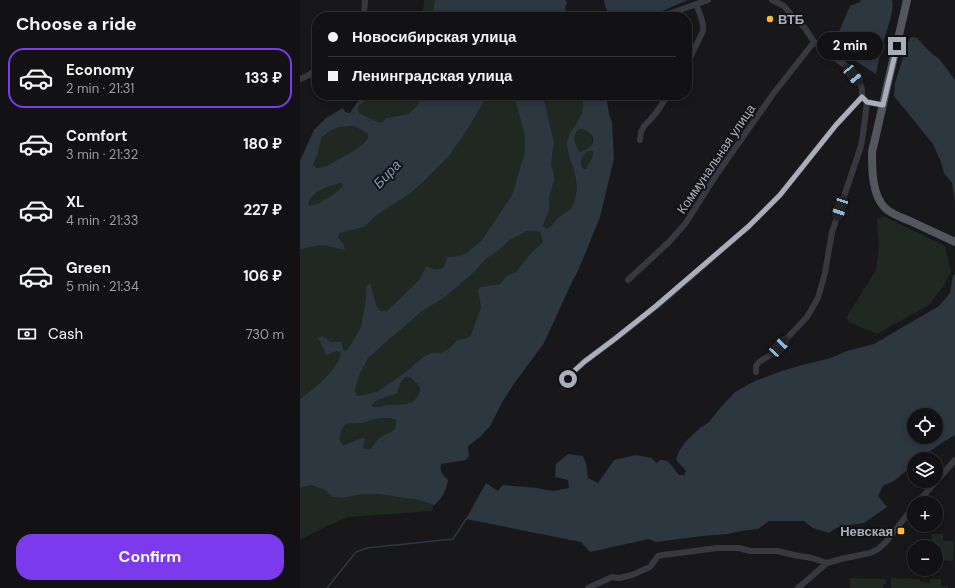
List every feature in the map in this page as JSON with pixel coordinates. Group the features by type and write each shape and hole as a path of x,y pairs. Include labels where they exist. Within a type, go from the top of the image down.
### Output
{"main road":[{"path":"907,0 872,152 874,184 879,198 886,209 955,242"}],"street":[{"path":"364,12 365,0"},
{"path":"674,12 708,0"},
{"path":"564,386 573,372 584,362 656,306 754,221 780,195 836,125 862,97 860,83 846,66 814,42 804,28 784,6 772,0"},
{"path":"692,54 703,31 701,17 696,4"},
{"name":"Коммунальная улица","path":"628,280 669,242 685,224 717,174 773,94 814,42"},
{"path":"300,79 312,72"},
{"path":"862,97 867,102 883,105"},
{"path":"640,140 641,132 644,126 664,100"},
{"path":"756,372 756,366 759,362 772,354 807,317 818,298 826,274 832,232 861,146 867,102"},
{"path":"923,496 955,460"},
{"path":"798,588 827,563 870,553 878,549 886,542 907,515"},
{"path":"588,588 612,577 619,578 632,575 650,567 658,556 717,548 738,548 750,551 777,551 812,558 827,563"}],"shaded area":[{"path":"424,0 435,0 433,12 422,12"},
{"path":"364,100 421,100 416,107 408,114 386,118 380,123 359,113 358,108"},
{"path":"484,100 515,100 525,137 525,151 512,195 482,240 460,256 447,257 444,267 442,268 435,269 426,266 419,280 387,311 381,311 377,307 370,283 366,285 366,298 361,327 348,349 344,351 341,342 331,342 318,339 322,343 324,352 336,351 341,353 335,367 330,373 318,385 300,399 300,249 322,245 345,250 344,245 338,237 340,233 364,227 378,214 408,195"},
{"path":"544,100 582,100 584,106 581,116 573,127 567,151 574,169 577,191 576,199 570,210 560,217 551,228 546,229 543,225 549,211 549,198 554,181 554,174 551,165 554,142"},
{"path":"354,126 367,133 368,138 365,142 358,148 327,166 317,168 313,165 322,137 339,127"},
{"path":"579,129 589,132 593,139 587,148 580,152 574,138"},
{"path":"588,151 593,151 593,156 586,169 584,169 581,166 582,159"},
{"path":"341,183 343,185 342,187 327,199 310,206 308,204 317,193 327,187"},
{"path":"883,216 945,246 951,271 944,285 929,305 877,334 849,322 846,318 876,270 879,247 877,219"},
{"path":"527,231 540,232 543,242 532,252 516,273 506,276 500,284 481,287 481,307 471,335 467,338 457,340 450,348 441,353 431,353 423,357 403,374 378,391 357,396 355,391 359,376 368,358 420,313 445,297 472,274 486,259 510,240"},
{"path":"405,377 410,377 420,387 419,393 412,402 377,407 371,406 371,404 378,400 396,393"},
{"path":"375,419 394,419 396,421 394,430 380,437 370,449 365,449 363,447 365,440 343,445 340,441 341,432 346,424 363,423"},
{"path":"310,485 325,490 332,497 342,498 363,494 378,494 419,500 434,505 432,511 348,517 300,540 300,488"},
{"path":"932,534 943,534 943,540 932,540"},
{"path":"943,541 954,541 953,561 943,560"},
{"path":"850,578 885,579 886,584 883,584 883,588 850,588"},
{"path":"891,578 920,579 920,582 930,583 930,579 941,579 941,586 948,586 948,588 891,588"}],"water":[{"path":"435,0 566,0 567,3 565,7 567,12 433,12"},
{"path":"604,0 688,0 660,12 608,12"},
{"path":"861,0 892,0 893,5 891,15 876,74 843,53 838,34 850,6 860,2"},
{"path":"910,38 917,38 940,60 955,80 955,201 952,183 944,173 933,144 894,96 895,83 908,42"},
{"name":"Бира","path":"359,100 368,100 359,106 359,113 380,123 386,118 408,114 416,107 421,100 484,100 449,156 423,182 408,195 378,214 364,227 340,233 338,237 344,245 345,250 322,245 300,249 300,161 314,130 326,118 343,108 345,112 350,113","holes":["354,126 367,133 368,138 358,148 327,166 317,168 313,165 322,137 330,131 339,127","341,183 343,185 335,193 319,203 310,206 308,204 313,196 327,187"]},
{"path":"515,100 544,100 554,142 551,165 554,174 554,181 549,198 549,211 543,225 546,229 567,212 574,203 576,193 576,177 568,152 567,143 570,133 582,112 582,100 607,100 612,123 614,159 600,217 578,271 544,343 513,385 490,426 480,437 468,446 469,456 466,460 441,464 441,471 448,480 443,494 434,505 419,500 378,494 363,494 342,498 332,497 325,490 311,485 300,488 300,399 318,385 330,373 335,367 341,353 336,351 327,355 318,339 322,336 331,342 341,342 344,351 348,349 361,327 366,298 366,286 370,283 377,307 381,311 387,311 419,280 426,266 435,269 442,268 444,267 447,257 460,256 482,240 512,195 525,151 525,137","holes":["579,129 585,130 593,138 592,144 580,152 574,138","588,151 593,151 593,156 586,169 584,169 581,166 581,161","527,231 540,232 543,242 532,252 516,272 506,276 500,284 481,287 478,290 481,307 471,335 467,338 457,340 450,348 441,353 431,353 423,357 403,374 378,391 357,396 355,391 359,376 368,358 420,313 445,297 472,274 486,259 510,240","405,377 410,377 420,387 419,393 412,402 377,407 372,406 372,404 378,400 397,393 401,382","375,419 394,419 396,421 396,425 392,432 380,437 370,449 365,449 363,447 365,440 364,438 343,445 340,441 342,430 346,424 363,423"]},
{"path":"955,274 955,435 943,442 943,408 907,408 907,444 940,444 929,452 907,452 907,470 895,480 883,486 878,496 887,507 864,523 836,528 829,533 813,528 804,521 769,521 758,529 656,542 649,539 590,552 581,542 466,519 486,483 498,491 503,485 553,491 569,488 568,480 555,477 556,464 568,454 583,456 588,478 598,483 614,460 636,455 652,458 656,463 661,460 668,461 679,475 684,475 686,471 676,460 679,451 687,440 709,422 735,392 755,381 782,371 831,358 847,351 874,344 939,306 950,293 953,276"}],"waterway":[{"path":"327,588 356,552 367,548 453,539 466,519"}],"place":[{"name":"ВТБ","path":"770,19"},
{"name":"Невская","path":"901,531"}],"route":[{"path":"568,379 584,362 656,306 749,226 780,195 836,125 862,97 867,102 883,105 897,46"}]}
